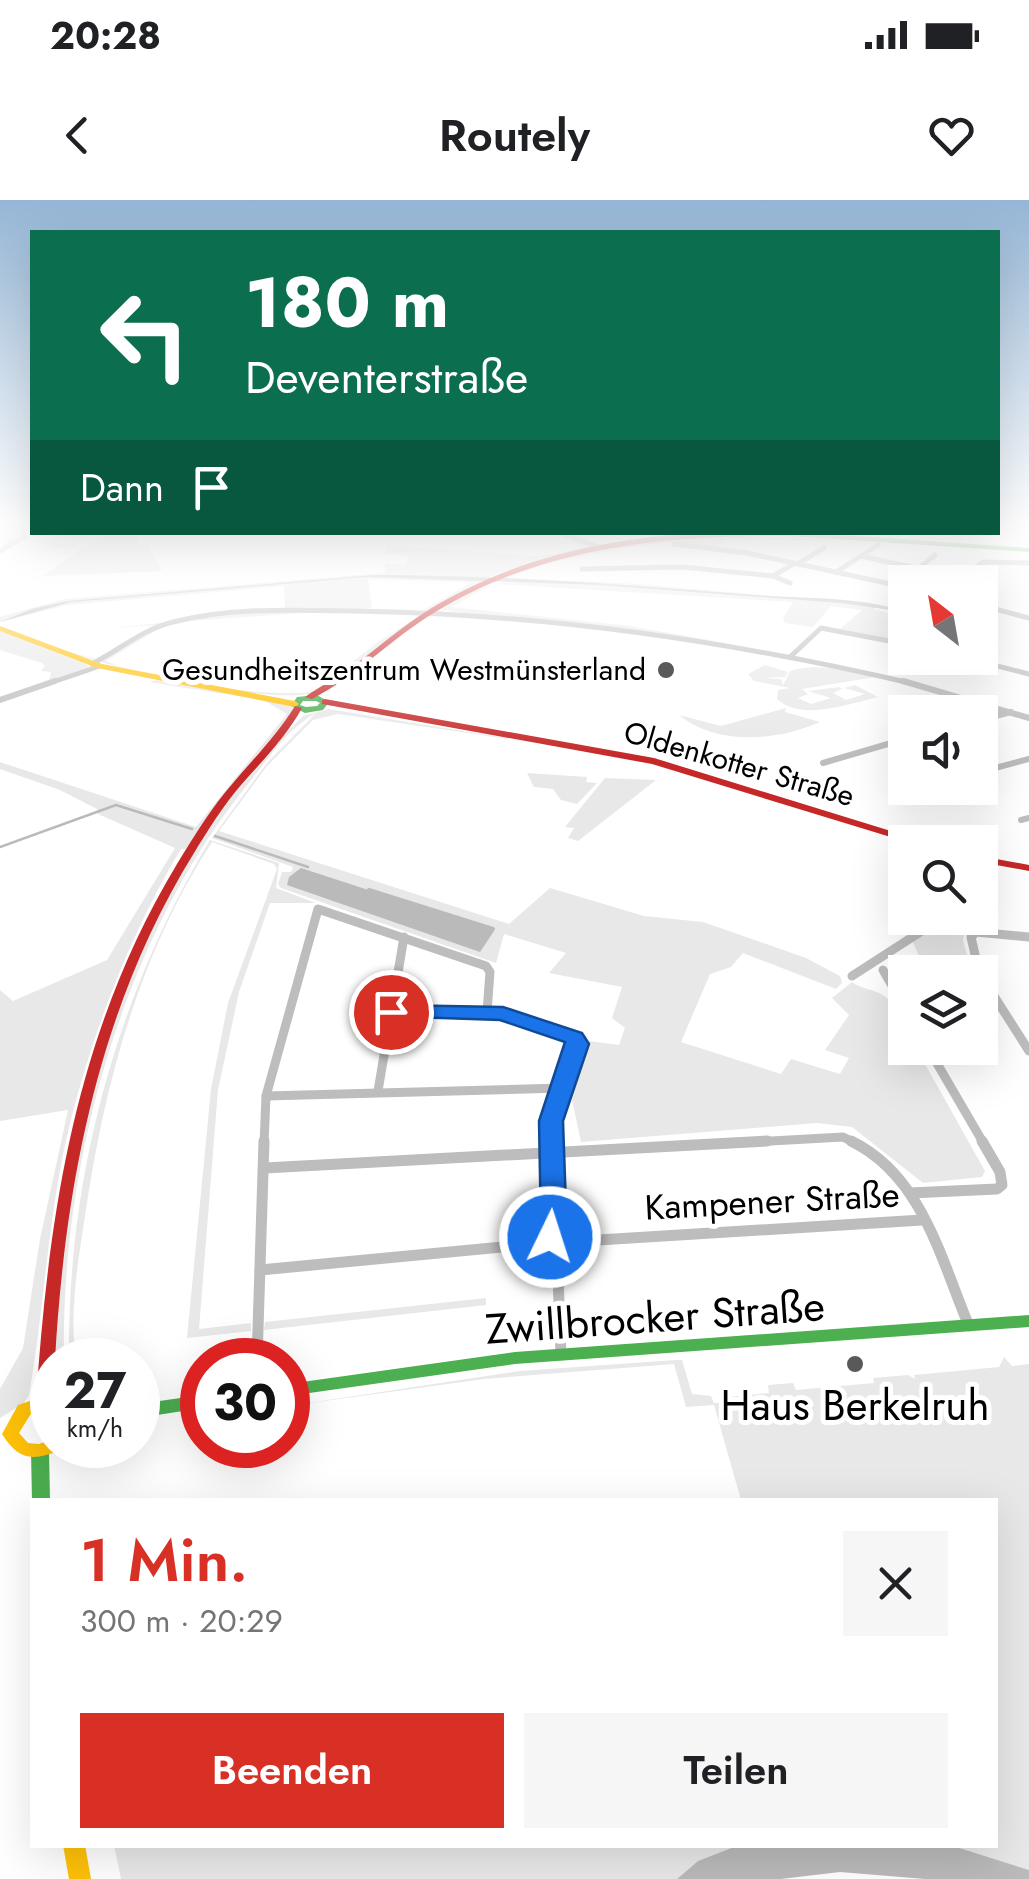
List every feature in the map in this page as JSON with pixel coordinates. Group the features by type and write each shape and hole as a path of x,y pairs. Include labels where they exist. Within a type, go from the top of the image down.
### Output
{"main road":[{"path":"47,1338 60,1203 91,1072 117,996 165,892 227,797 310,704 340,677 451,600"},
{"name":"Oldenkotter Straße","path":"0,628 96,665 247,694 654,760 888,833"},
{"path":"998,864 1029,868"},
{"name":"Zwillbrocker Straße","path":"310,1387 561,1355 1029,1322"},
{"path":"30,1407 5,1428 16,1446 30,1449"},
{"path":"40,1468 40,1498"},
{"path":"74,1848 80,1879"}],"street":[{"path":"998,610 1029,618"},
{"path":"0,700 96,665 173,622 268,612 431,612 622,629 790,658 935,688 1029,718"},
{"path":"790,658 821,628 888,641"},
{"path":"998,666 1029,674"},
{"path":"998,716 1012,712"},
{"path":"823,763 888,743"},
{"path":"998,768 1029,760"},
{"path":"258,1338 266,1096 318,909 486,966 490,972 487,1012"},
{"path":"974,955 971,937 976,932 1029,937"},
{"path":"852,976 916,935"},
{"path":"378,1091 404,938"},
{"path":"883,970 888,979"},
{"path":"998,1002 1029,1051"},
{"path":"391,1012 503,1014 574,1038 577,1044 551,1121 550,1240"},
{"path":"910,1193 997,1189 1002,1185 1000,1172 938,1065"},
{"path":"266,1096 562,1088"},
{"path":"265,1168 843,1137 874,1153 910,1193 969,1326"},
{"name":"Kampener Straße","path":"562,1246 922,1220"},
{"path":"260,1270 550,1240 562,1246 561,1355"}],"shaded area":[{"path":"59,600 120,600 67,605 0,622 0,617"},
{"path":"90,600 0,622 68,601"},
{"path":"285,600 371,600 372,608 178,622 163,626 106,661 130,669 65,651 96,659 159,625 115,628 285,609"},
{"path":"451,600 463,600 451,607 629,626 715,641 441,610"},
{"path":"766,600 885,606 873,609 888,613 888,639 840,629 862,610 831,606 813,627 785,623 783,618 793,602"},
{"path":"806,600 870,603 888,610 841,603"},
{"path":"423,614 317,692 294,695 264,694 183,682 270,693 315,691 378,642"},
{"path":"0,631 89,667 49,681 51,672 41,671 45,666 42,663 0,650"},
{"path":"765,665 788,672 785,677 761,678 781,679 783,685 790,671 811,667 875,677 802,689 808,694 798,698 811,704 831,698 808,691 839,687 842,689 833,693 846,700 865,694 844,688 855,685 878,697 824,709 787,706 777,699 778,690 790,688 754,681 748,674"},
{"path":"156,680 289,703 295,710 231,786 186,849 181,849 123,964 91,1049 67,1135 37,1338 30,1338 29,1395 24,1403 0,1418 0,1389 23,1348 40,1239 68,1110 0,1121 0,990 13,1001 107,960 175,848 98,814 97,809 60,790 0,769 0,762 196,827 287,714 263,700 149,682"},
{"path":"786,708 785,712 820,722 785,733 748,737 711,732 679,715 721,726"},
{"path":"329,709 542,744 338,714 313,720 267,766 219,831 509,924 550,888 644,916 703,922 806,958 840,976 842,983 836,989 743,953 731,967 710,974 681,1042 781,1074 791,1059 840,1074 849,1058 825,1050 849,1015 832,998 852,982 879,993 888,999 888,1065 926,1065 985,1171 982,1177 923,1183 852,1127 817,1123 581,1142 572,1100 589,1041 619,1045 625,1028 612,1018 622,987 549,973 566,953 504,934 496,963 281,888 278,884 282,872 291,872 293,867 212,838 267,763 316,713 279,745 204,845 166,911 134,982 108,1056 88,1132 73,1209 65,1338 54,1338 57,1273 69,1185 88,1098 115,1013 150,930 193,853 244,781 303,716"},
{"path":"527,773 587,777 586,782 597,783 577,804 561,800 553,789 534,787"},
{"path":"605,778 656,780 578,841 568,838 574,828 565,827"},
{"path":"210,840 279,863 276,888 316,903 270,903 239,992 218,1090 199,1329 251,1323 251,1331 187,1338 211,1089 228,1003 277,869 274,864 212,842 164,929 114,1070 93,1167 77,1269 74,1338 70,1338 77,1224 104,1090 148,961 177,900"},
{"path":"301,868 494,931 480,952 287,885 289,877"},
{"path":"920,935 964,935 967,955 918,955 912,940"},
{"path":"486,1298 486,1305 264,1330 265,1322"},
{"path":"1004,1357 1012,1366 1029,1364 1029,1870 959,1848 998,1848 998,1498 740,1498 714,1405 686,1407 674,1364 484,1379 310,1403 520,1371 676,1360 682,1360 692,1394 711,1396 714,1403 727,1402 726,1397 769,1393 768,1385 793,1383 796,1390 874,1383 873,1378 908,1375 915,1379 914,1375 999,1367"},
{"path":"115,1848 731,1848 698,1861 677,1879 121,1879"},
{"path":"731,1848 959,1848 1029,1870 1029,1879 925,1879 840,1872 781,1879 677,1879 698,1861"}],"waterway":[{"path":"0,847 116,805 192,829"},
{"path":"215,836 308,867"},
{"path":"369,890 493,929"}],"traffic: fast":[{"path":"317,698 325,702 320,708 305,710 295,706 300,699 317,698"},
{"path":"310,1387 515,1358 1029,1321"},
{"path":"160,1408 180,1405"},
{"path":"40,1468 41,1498"}],"traffic: slow":[{"path":"0,628 100,666 295,704"},
{"path":"30,1408 24,1410 10,1434 23,1449 30,1450"},
{"path":"75,1848 80,1879"}],"traffic: jam":[{"path":"309,697 451,600"},
{"path":"325,702 654,761 888,833"},
{"path":"48,1338 55,1261 78,1125 118,993 146,929 193,846 228,795 277,739 298,708"},
{"path":"998,862 1029,868"}],"place":[{"name":"Gesundheitszentrum Westmünsterland","path":"666,670"},
{"name":"Haus Berkelruh","path":"855,1364"}],"route":[{"path":"391,1012 503,1014 574,1038 577,1044 551,1121 554,1236 550,1237"}]}
